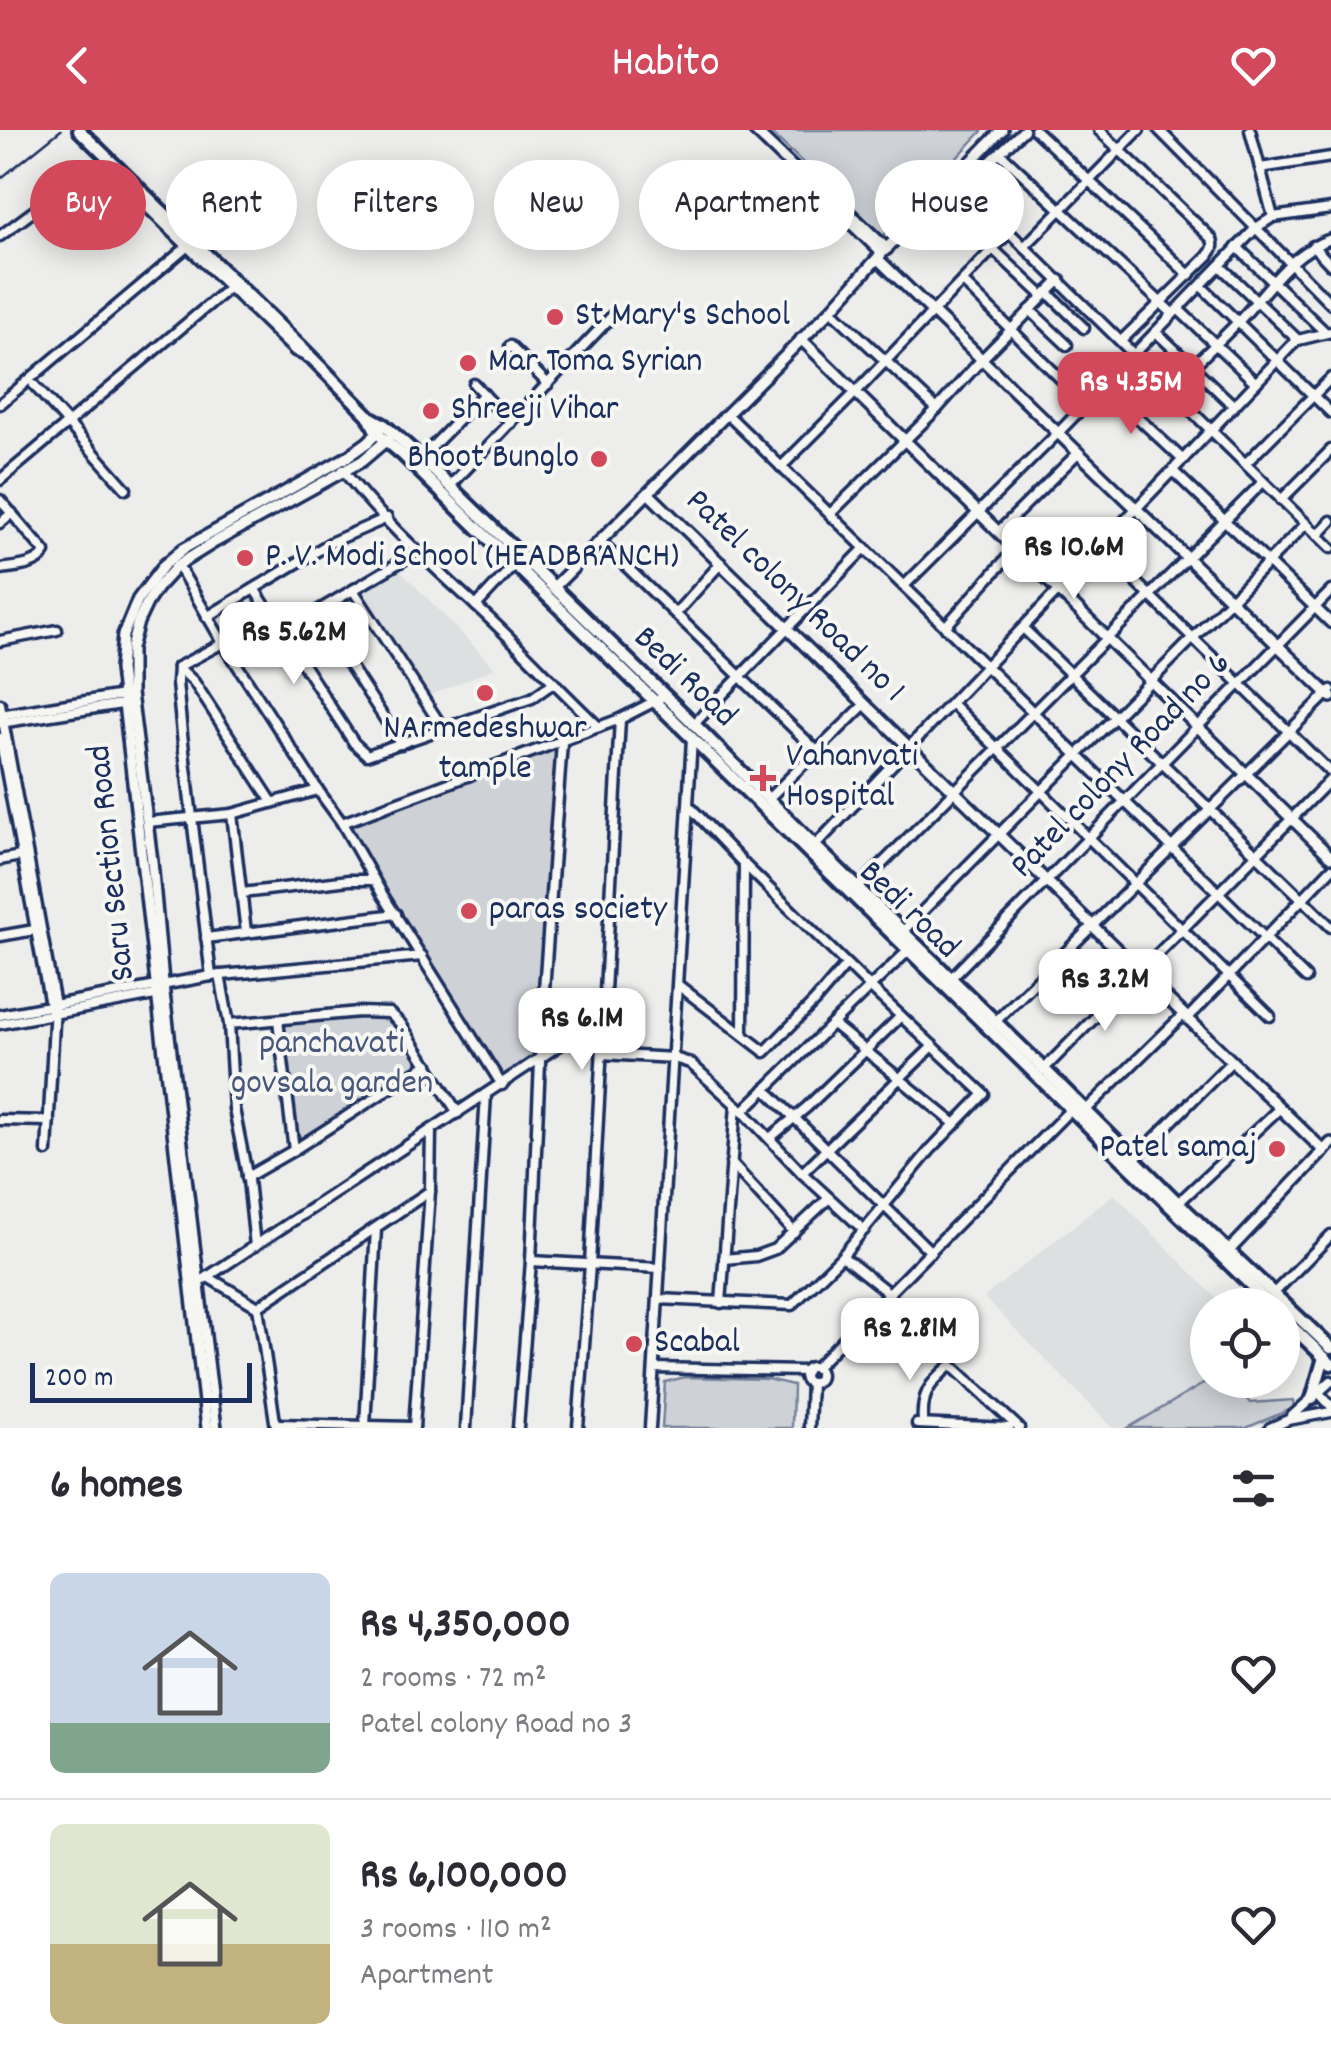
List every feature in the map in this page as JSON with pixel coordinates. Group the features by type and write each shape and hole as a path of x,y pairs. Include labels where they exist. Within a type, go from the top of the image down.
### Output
{"main road":[{"name":"Bedi Road","path":"79,130 385,433 421,458 660,698 692,723 812,849 903,931 1078,1107 1135,1158 1226,1254"},
{"name":"Bedi road","path":"385,433 514,565 660,698 692,739 812,849 909,950 1078,1107 1261,1288"},
{"path":"1300,1326 1327,1352"},
{"path":"1300,1331 1327,1352"},
{"path":"1316,1396 1327,1352"}],"street":[{"path":"754,130 882,254"},
{"path":"762,130 882,254 932,312 1330,693 994,1023"},
{"path":"973,160 1002,130"},
{"path":"992,160 1024,130"},
{"path":"1035,130 1189,274"},
{"path":"1099,130 1212,239 1214,248 1120,341"},
{"path":"1139,130 1024,247 1331,548"},
{"path":"1160,130 1331,304"},
{"path":"1250,130 1272,217"},
{"path":"1000,153 1160,302 1215,344 1256,383"},
{"path":"1260,168 1331,157"},
{"path":"0,236 81,176 105,169 116,174 166,224"},
{"path":"904,586 1256,228 1272,217 1331,209"},
{"path":"1170,388 1291,264 1313,246 1331,239"},
{"path":"1313,246 1331,265"},
{"path":"1237,247 1328,332"},
{"path":"0,404 183,250"},
{"path":"192,250 295,351 315,362"},
{"path":"554,588 886,250"},
{"path":"781,467 991,250"},
{"path":"995,250 1084,328"},
{"path":"1220,266 1298,340"},
{"path":"962,280 1086,404"},
{"path":"830,514 1060,280"},
{"path":"1201,286 1331,413"},
{"path":"0,480 230,287"},
{"path":"831,310 936,409"},
{"path":"1030,310 1067,346"},
{"path":"450,486 614,314"},
{"path":"1156,332 1234,406"},
{"path":"812,849 1277,361 1298,340 1328,332"},
{"path":"801,338 1331,857"},
{"path":"510,346 548,384"},
{"path":"1245,464 1331,378"},
{"path":"474,384 511,423"},
{"path":"34,385 126,489"},
{"path":"1104,386 1183,460"},
{"path":"421,458 484,394"},
{"path":"727,414 1306,978"},
{"name":"Saru Section Road","path":"216,1428 144,874 127,698 131,648 138,622 157,588 178,565 362,460 385,433"},
{"name":"Saru Section Road","path":"160,990 147,822 120,651 123,635 138,600 164,565 183,550 385,433"},
{"path":"1281,500 1331,450"},
{"path":"999,531 1078,453"},
{"path":"343,470 417,552 599,727"},
{"path":"1173,471 1331,623"},
{"path":"858,887 1263,482"},
{"name":"Patel colony Road no 1","path":"649,494 1185,1017 1328,1150"},
{"path":"0,500 48,557 0,568"},
{"path":"0,523 12,513"},
{"path":"207,617 332,542 387,518"},
{"path":"1318,534 1331,521"},
{"path":"903,931 1306,524"},
{"path":"600,542 816,751"},
{"path":"650,1428 692,723 865,548"},
{"path":"946,627 1016,548"},
{"path":"1044,1069 1258,856 1331,776 1100,548"},
{"path":"282,632 417,552"},
{"path":"676,614 721,564"},
{"path":"178,565 502,1084"},
{"path":"476,606 514,565"},
{"path":"255,590 354,743 367,755 532,698 553,683"},
{"path":"353,590 444,730"},
{"name":"Patel colony Road no 6","path":"950,979 1331,591"},
{"path":"315,612 401,744"},
{"path":"1023,628 1331,928"},
{"path":"0,641 57,630"},
{"path":"178,667 224,643"},
{"path":"178,667 201,692 272,802"},
{"path":"178,667 206,938 229,1024 234,1108 255,1246"},
{"path":"1,719 127,698"},
{"path":"342,823 562,742 660,698"},
{"path":"951,703 1270,1016"},
{"path":"0,704 8,783"},
{"path":"768,799 865,704"},
{"path":"578,1428 620,719"},
{"path":"0,738 52,1008 47,1151"},
{"path":"518,1428 562,742"},
{"path":"147,822 232,814 318,790"},
{"path":"658,1298 792,1305 842,1256 931,1149 984,1094 846,965 690,807"},
{"path":"232,814 246,932"},
{"path":"0,860 25,856"},
{"path":"742,1035 744,864"},
{"path":"810,1428 811,1383 805,1379 810,1369 1078,1107 1228,976 1331,870"},
{"path":"242,893 374,880"},
{"path":"206,938 396,914"},
{"path":"0,936 38,929"},
{"path":"721,1302 731,1163 740,1108 765,1089 909,950"},
{"path":"0,1015 160,990 215,976 422,956"},
{"path":"678,985 765,1052 846,965"},
{"path":"0,1024 52,1008"},
{"path":"229,1024 359,1012 390,1013 458,1113"},
{"path":"199,1282 604,1016"},
{"path":"770,1138 901,1016"},
{"path":"278,1020 294,1150"},
{"path":"833,1024 955,1124"},
{"path":"802,1172 932,1046"},
{"path":"602,1054 674,1058 690,1063 864,1230"},
{"path":"1135,1158 1232,1060"},
{"path":"247,1177 428,1064"},
{"path":"765,1089 931,1252"},
{"path":"466,1428 486,1094"},
{"path":"1178,1203 1280,1108"},
{"path":"0,1120 49,1121"},
{"path":"258,1307 276,1426 414,1428 431,1130"},
{"path":"1226,1254 1328,1150"},
{"path":"731,1163 794,1232"},
{"path":"258,1307 430,1191"},
{"path":"724,1259 774,1249 829,1198"},
{"path":"365,1426 376,1229"},
{"path":"1282,1288 1331,1235"},
{"path":"842,1256 890,1294"},
{"path":"531,1261 660,1268"},
{"path":"199,1282 258,1307"},
{"name":"Saru Section Road","path":"199,1282 207,1428"},
{"path":"1327,1352 1331,1331"},
{"path":"1009,1428 920,1424 922,1401 933,1381 951,1365 1019,1428"},
{"path":"654,1368 810,1369"},
{"path":"1288,1420 1331,1382"},
{"path":"1316,1396 1331,1411"},
{"path":"1270,1428 1331,1411"}],"shaded area":[{"path":"398,568 495,668 427,697 355,589"},
{"path":"1114,1194 1206,1288 1190,1288 1190,1398 1246,1398 1250,1403 1293,1400 1294,1408 1246,1428 1113,1428 984,1297"}],"green space":[{"path":"768,130 983,130 955,160 875,160 875,230 855,212 855,160 800,160"},
{"name":"paras society","path":"557,744 533,1056 503,1076 497,1073 393,909 367,876 346,824"},
{"name":"panchavati govsala garden","path":"361,1016 387,1018 423,1064 301,1138 284,1099 282,1024"},
{"path":"685,1377 767,1379 793,1385 792,1428 662,1428 665,1382"},
{"path":"1190,1392 1190,1398 1246,1398 1250,1403 1293,1400 1294,1408 1246,1428 1128,1428"}],"railway":[{"path":"0,179 61,130"}],"place":[{"name":"St Mary's School","path":"555,317"},
{"name":"Mar Toma Syrian","path":"468,363"},
{"name":"Shreeji Vihar","path":"431,411"},
{"name":"Bhoot Bunglo","path":"599,459"},
{"name":"P. V. Modi School (HEADBRANCH)","path":"245,558"},
{"name":"NArmedeshwar tample","path":"485,693"},
{"name":"Vahanvati Hospital","path":"763,778"},
{"name":"paras society","path":"469,911"},
{"name":"Patel samaj","path":"1277,1149"},
{"name":"Scabal","path":"634,1344"}]}
